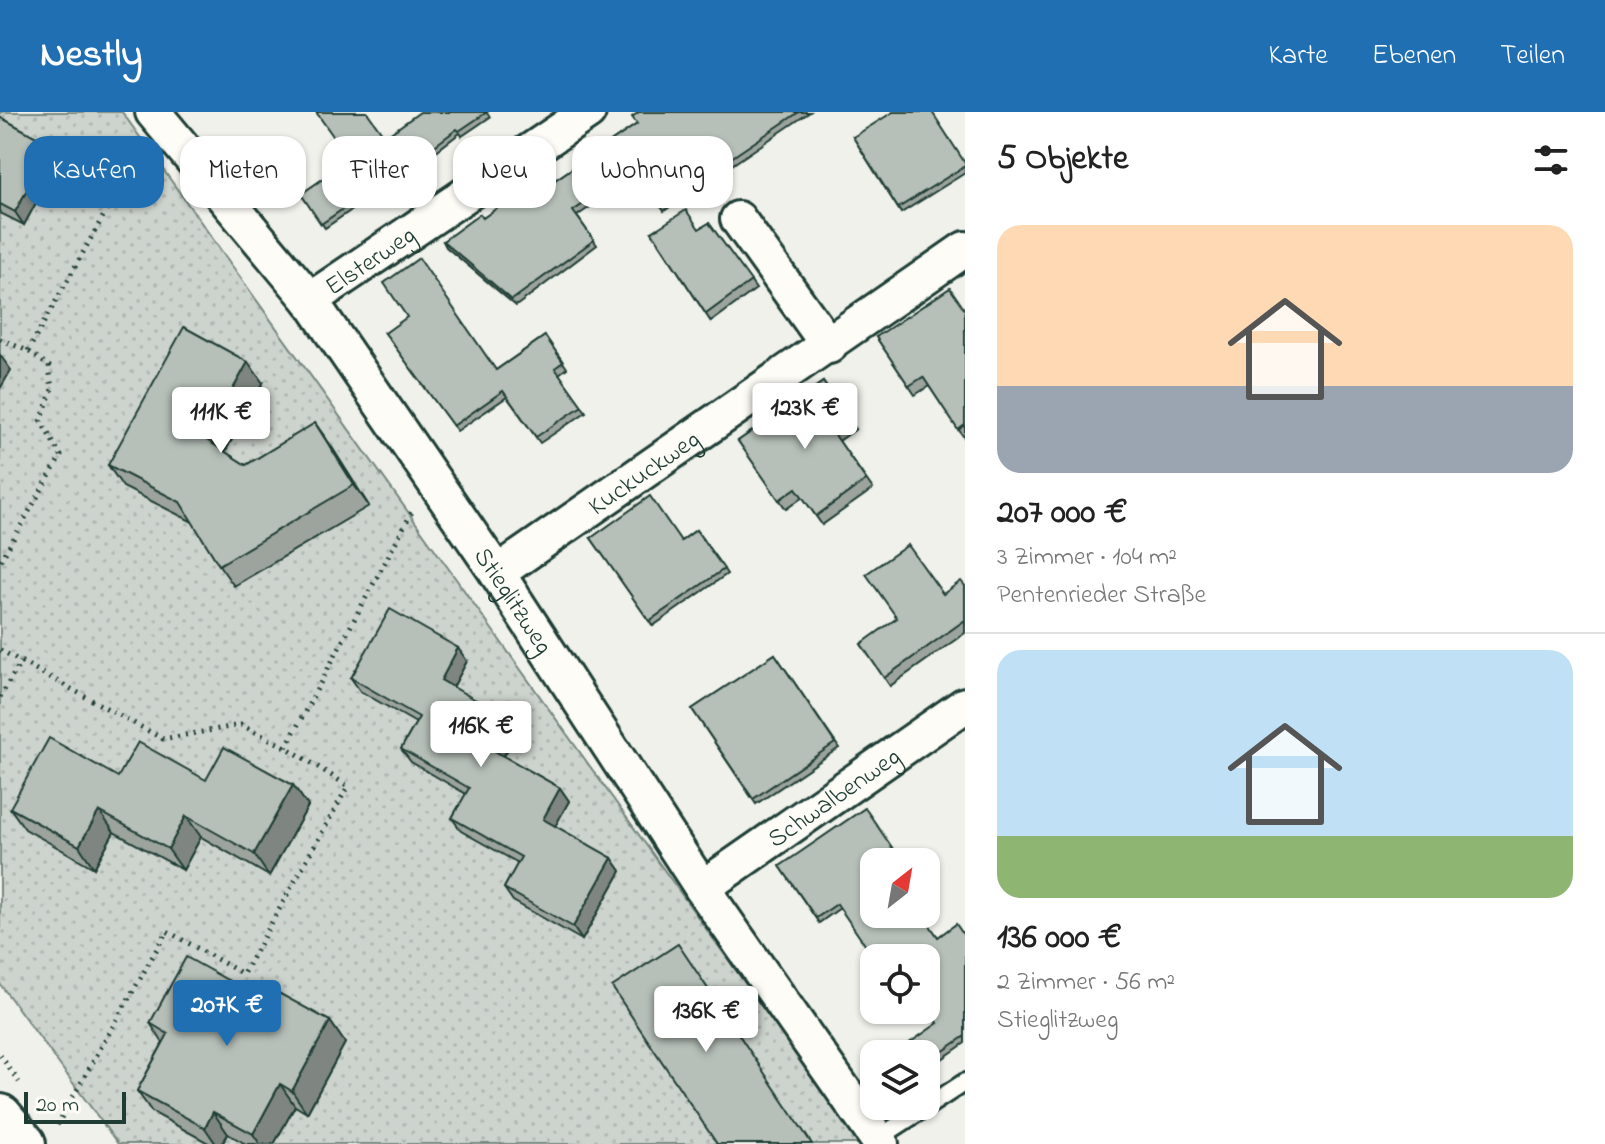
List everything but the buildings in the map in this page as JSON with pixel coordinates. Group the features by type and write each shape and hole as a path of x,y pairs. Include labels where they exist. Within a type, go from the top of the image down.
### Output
{"street":[{"name":"Elsterweg","path":"310,300 588,112"},
{"name":"Stieglitzweg","path":"155,115 310,300 497,573 702,888 879,1141"},
{"path":"738,219 829,346"},
{"name":"Kuckuckweg","path":"497,573 965,249"},
{"name":"Schwalbenweg","path":"702,888 965,705"},
{"path":"0,1117 38,1138"}],"lane":[{"path":"879,1141 965,1082"}],"path":[{"path":"28,351 155,115"},
{"path":"0,339 28,351 49,366 52,389 41,421 61,456 0,562"},
{"path":"286,747 431,476"},
{"path":"0,650 163,739 241,725 286,747 348,786 243,974 167,931 38,1138"},
{"path":"0,697 21,662"}],"shaded area":[{"path":"0,112 122,112 139,136 24,136 24,208 164,208 164,171 180,193 180,208 191,208 860,1144 118,1144 0,984"}]}
